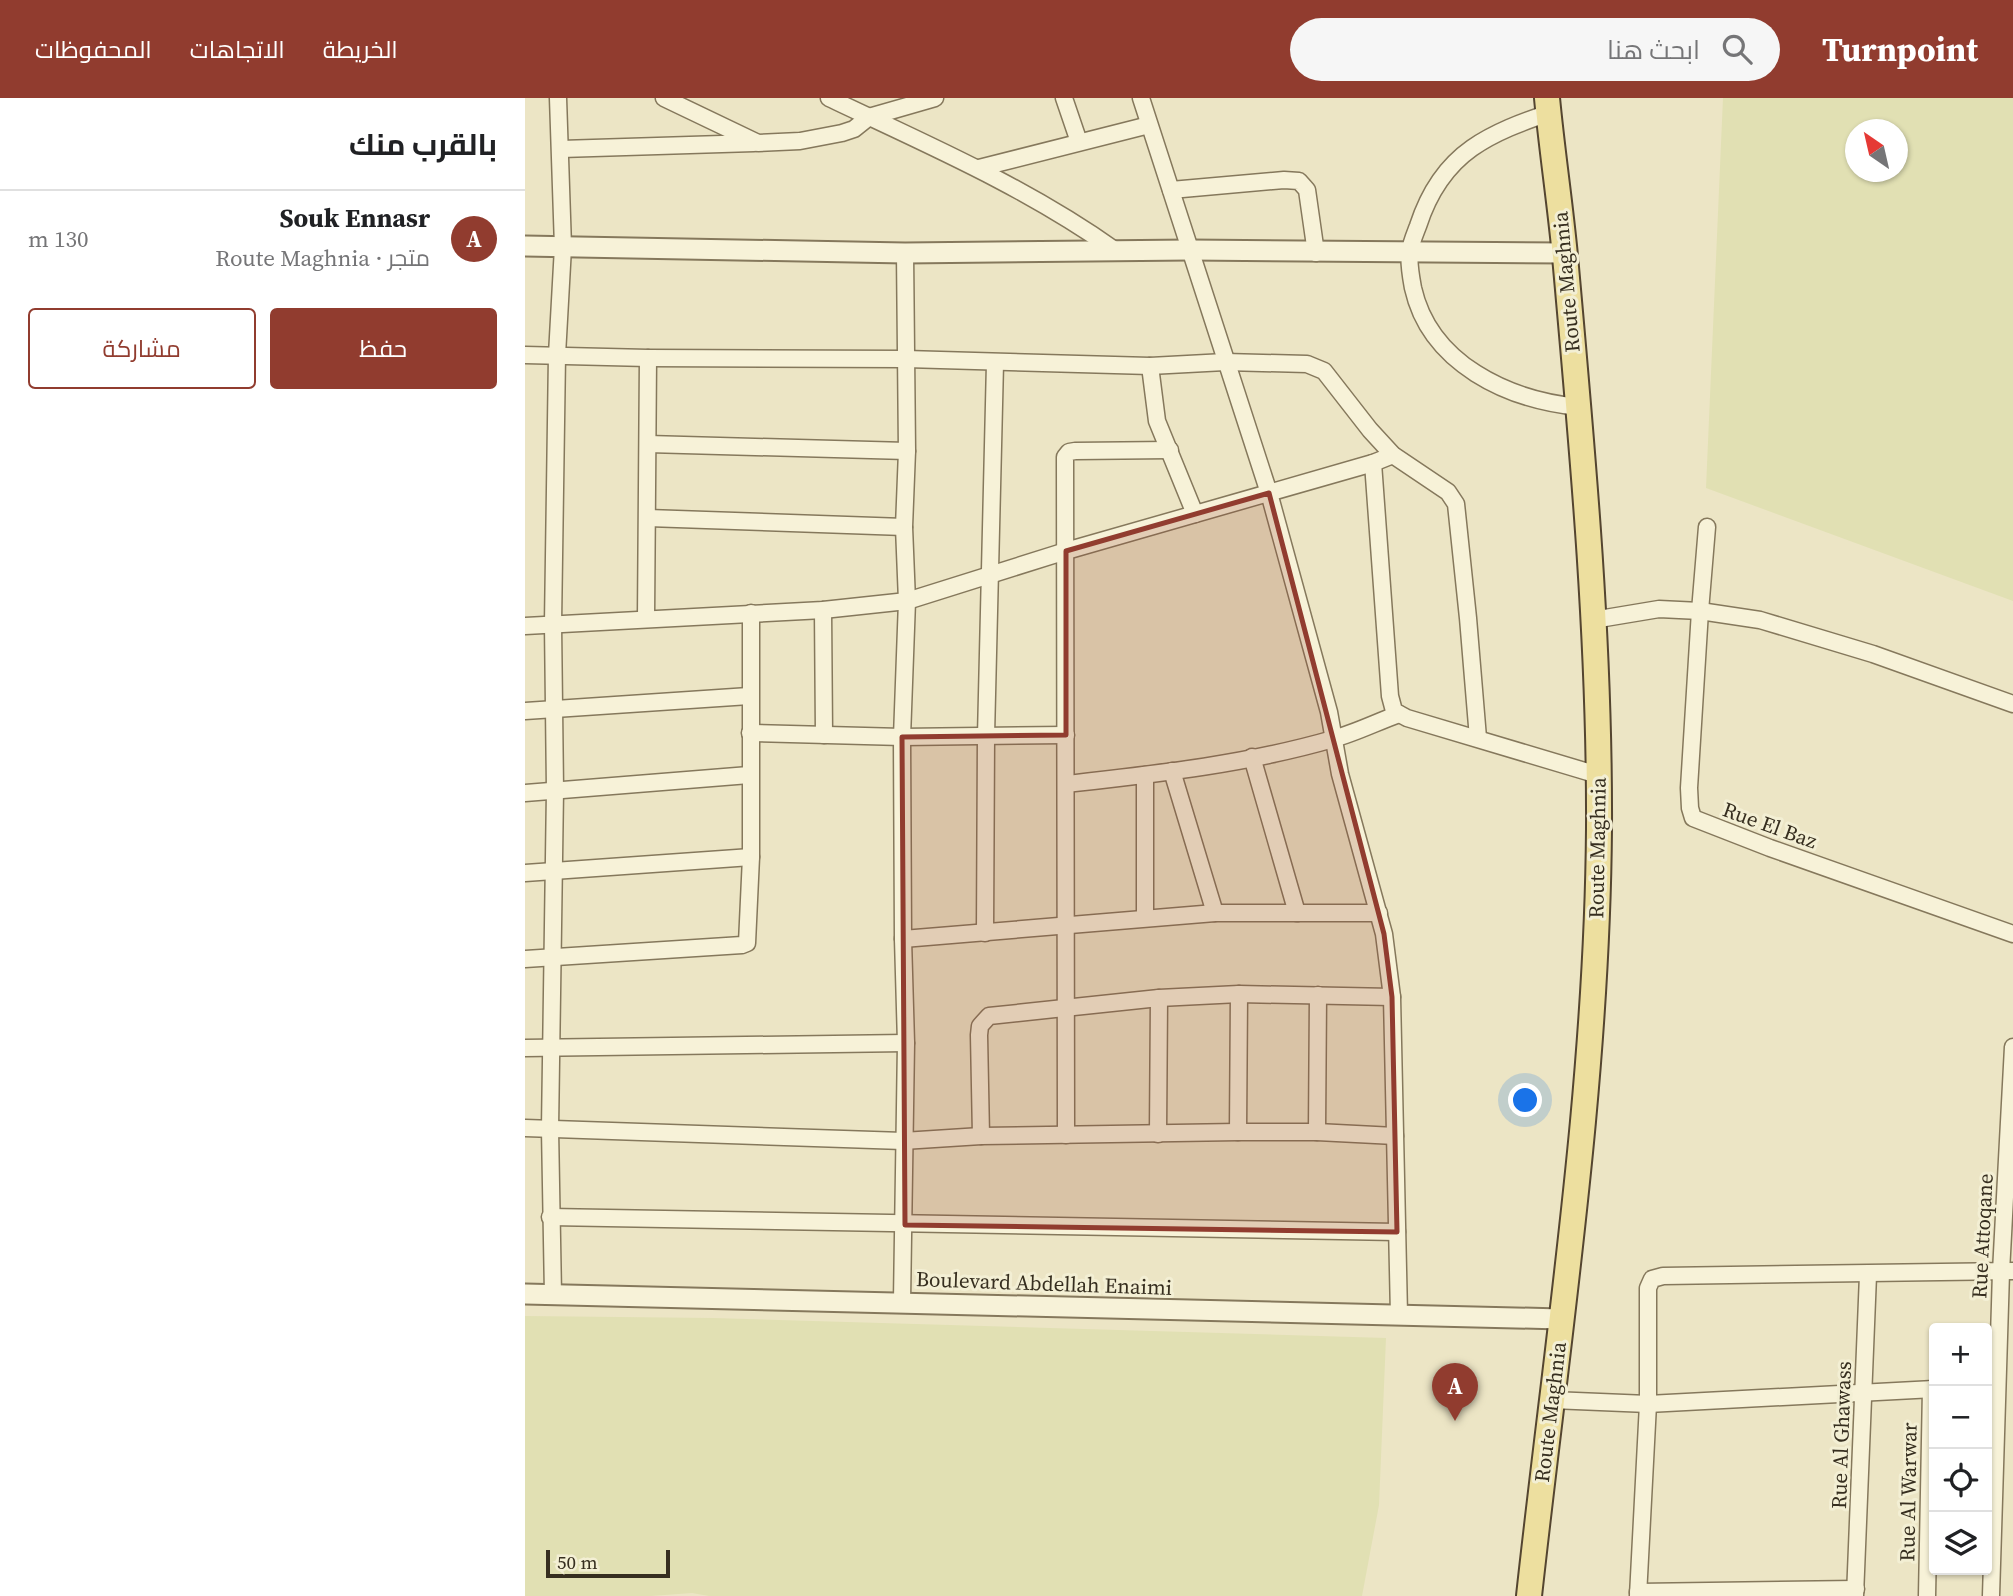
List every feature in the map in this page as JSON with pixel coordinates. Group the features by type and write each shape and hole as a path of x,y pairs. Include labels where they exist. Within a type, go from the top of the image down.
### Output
{"main road":[{"name":"Route Maghnia","path":"1529,1596 1583,1124 1591,1024 1598,846 1593,621 1579,407 1548,105"}],"street":[{"path":"553,1294 550,1129 556,708 553,624 557,355 563,247 558,98"},
{"path":"664,98 758,143"},
{"path":"829,98 979,168 1069,219 1116,251"},
{"path":"561,149 819,139 855,129 869,117 935,98"},
{"path":"1064,98 1079,142"},
{"path":"1141,98 1269,493 1317,667 1340,774 1379,913 1390,968 1392,997 1399,1315"},
{"path":"1548,105 1471,149 1449,168 1434,189 1422,215 1409,253 1411,279 1422,316 1436,337 1459,360 1485,380 1517,395 1548,404 1579,407"},
{"path":"979,168 1149,125"},
{"path":"1171,190 1283,180 1299,181 1307,190 1315,253"},
{"path":"525,246 905,253 1190,250 1565,253"},
{"path":"902,1301 906,1043 902,737 907,601 904,527 907,450 905,253"},
{"path":"525,355 906,359 1150,366 1293,362 1316,366 1324,371 1362,421 1393,455 1448,492 1456,504 1478,738"},
{"path":"646,618 649,444 647,358"},
{"path":"985,933 986,736 995,363"},
{"path":"1150,366 1157,421 1195,514"},
{"path":"649,444 907,450"},
{"path":"1066,1135 1066,454 1075,451 1170,450"},
{"path":"525,626 823,610 907,601 1066,551 1393,455"},
{"path":"1373,463 1392,706 1407,718 1598,775"},
{"path":"648,518 904,527"},
{"path":"1700,611 1707,527"},
{"path":"1593,621 1659,609 1700,611 1760,620 1873,654 2013,704"},
{"path":"823,610 824,735"},
{"name":"Rue El Baz","path":"1700,611 1689,788 1693,818 2013,934"},
{"path":"525,959 747,943 751,857 751,613"},
{"path":"525,711 749,696"},
{"path":"1067,784 1145,775 1252,757 1334,739 1399,714"},
{"path":"750,733 902,737 1066,736"},
{"path":"1252,757 1297,913"},
{"path":"1172,771 1215,913"},
{"path":"525,793 749,775"},
{"path":"1145,775 1145,917"},
{"path":"525,873 751,857"},
{"path":"903,939 1215,913 1379,913"},
{"path":"981,1136 980,1026 989,1016 1159,998 1239,994 1392,997"},
{"path":"1238,1132 1239,994"},
{"path":"1317,1132 1318,995"},
{"path":"1158,1134 1159,998"},
{"path":"525,1048 906,1043"},
{"name":"Rue Attoqane","path":"1991,1386 2007,1271 2013,1046"},
{"path":"525,1129 903,1141 981,1136 1238,1132 1395,1136"},
{"path":"550,1217 1397,1233"},
{"path":"1856,1593 1638,1594 1648,1404 1648,1289 1652,1279 1663,1276 2007,1271"},
{"name":"Rue Al Ghawass","path":"1856,1593 1868,1275"},
{"name":"Boulevard Abdellah Enaimi","path":"525,1294 1562,1319"},
{"path":"1992,1388 2013,1387"},
{"path":"1552,1400 1648,1404 1929,1389"},
{"name":"Rue Al Warwar","path":"1927,1596 1931,1449"},
{"name":"Rue Attoqane","path":"1991,1449 1991,1596"}],"highlighted area":[{"path":"1269,493 1384,934 1392,997 1397,1232 905,1225 902,737 1066,735 1066,551"}],"green space":[{"path":"1723,98 2013,98 2013,601 1706,488"},
{"path":"525,1316 713,1318 1386,1338 1379,1505 1362,1596 709,1596 692,1593 651,1596 525,1596"}],"place":[{"name":"Souk Ennasr","path":"1455,1421"}]}
